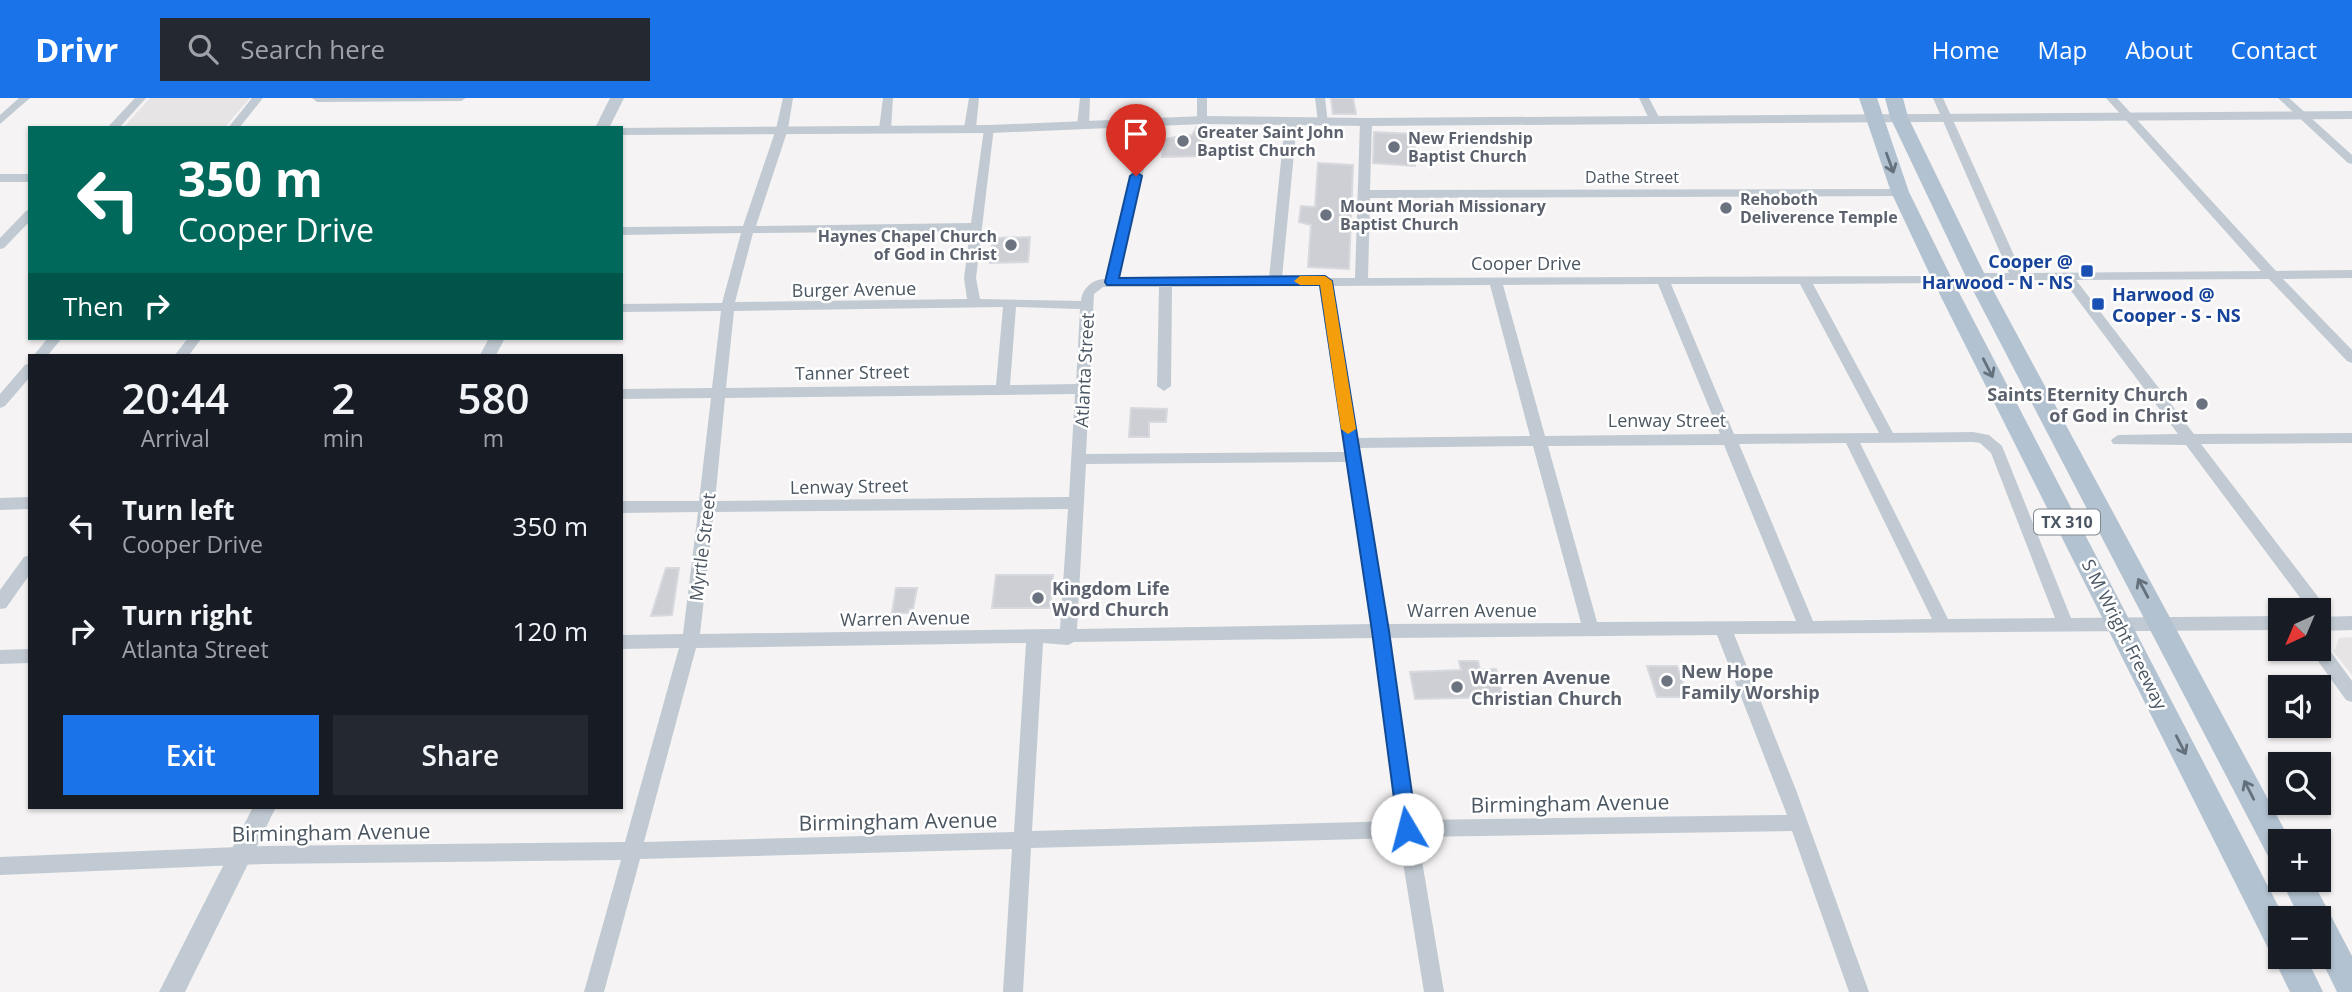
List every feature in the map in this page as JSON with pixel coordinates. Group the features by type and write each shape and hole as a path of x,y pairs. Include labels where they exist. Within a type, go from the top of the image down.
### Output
{"main road":[{"name":"S M Wright Freeway","path":"1896,107 1976,277 2269,829"},
{"name":"S M Wright Freeway","path":"1870,108 1900,192 1942,279 2268,916"},
{"path":"2331,947 2352,988"},
{"path":"2295,969 2307,992"}],"street":[{"path":"0,121 25,98"},
{"path":"114,126 141,98"},
{"path":"235,126 258,98"},
{"path":"317,99 461,98"},
{"path":"603,126 617,98"},
{"name":"Myrtle Street","path":"594,992 690,641 708,506 729,307 748,230 782,129 788,98"},
{"path":"886,129 888,98"},
{"path":"970,128 974,98"},
{"path":"1083,126 1085,98"},
{"path":"1202,98 1203,120"},
{"path":"1320,98 1324,122"},
{"path":"1644,98 1654,119"},
{"path":"1938,98 2017,277"},
{"path":"2111,98 2352,358"},
{"path":"2283,98 2352,161"},
{"path":"623,131 990,129 1203,120 1366,122 1654,119 1896,107 1945,116 2352,115"},
{"path":"1111,282 1149,122"},
{"path":"1275,281 1291,122"},
{"path":"1361,280 1366,122"},
{"path":"974,305 970,278 990,129"},
{"path":"0,178 28,178"},
{"name":"Dathe Street","path":"1363,194 1900,192"},
{"path":"0,245 28,216"},
{"path":"623,231 977,227"},
{"path":"1976,277 2352,274"},
{"path":"2068,278 2191,440 2305,598"},
{"name":"Cooper Drive","path":"1111,282 1942,279"},
{"path":"1663,280 1808,629"},
{"path":"1805,280 1889,438"},
{"path":"1325,281 1434,992"},
{"path":"1495,281 1591,629"},
{"name":"Atlanta Street","path":"1068,638 1088,293 1094,286 1111,282"},
{"path":"1164,386 1166,283"},
{"path":"1003,390 1010,303"},
{"name":"Burger Avenue","path":"623,308 1088,304"},
{"path":"42,354 53,340"},
{"path":"183,354 193,340"},
{"path":"0,403 28,370"},
{"name":"Tanner Street","path":"623,394 1083,388"},
{"name":"Lenway Street","path":"1079,459 1351,450 1539,440 1973,437 1984,439 1997,450 2066,626"},
{"path":"2118,440 2352,438"},
{"path":"1851,439 1944,627"},
{"path":"0,504 28,503"},
{"name":"Lenway Street","path":"623,507 1077,503"},
{"path":"0,603 28,564"},
{"path":"2331,621 2352,624"},
{"name":"Warren Avenue","path":"623,642 1068,638 1380,631 2268,623"},
{"path":"1723,629 1787,790 1859,992"},
{"path":"1013,992 1035,638"},
{"path":"0,656 28,656"},
{"path":"2328,662 2352,695"},
{"path":"172,992 264,809"},
{"name":"Birmingham Avenue","path":"0,866 240,857 1797,822"}],"shaded area":[{"path":"150,98 250,98 226,126 125,126"},
{"path":"2352,637 2352,675 2334,652 2339,638"}],"building":[{"path":"1331,98 1353,98 1356,114 1333,114"},
{"name":"Greater Saint John Baptist Church","path":"1197,127 1202,127 1204,156 1162,157 1163,139 1192,135"},
{"name":"New Friendship Baptist Church","path":"1374,132 1414,134 1415,166 1373,163"},
{"name":"Mount Moriah Missionary Baptist Church","path":"1318,163 1353,165 1349,269 1308,267 1311,225 1299,222 1301,206 1315,207"},
{"name":"Haynes Chapel Church of God in Christ","path":"1030,237 1028,262 990,263 993,238"},
{"path":"1131,408 1167,409 1166,422 1149,422 1149,437 1129,437"},
{"path":"666,568 679,568 672,615 651,616"},
{"name":"Kingdom Life Word Church","path":"996,575 1053,575 1050,608 992,608"},
{"path":"896,588 917,588 913,609 909,609 908,613 892,613"},
{"name":"Warren Avenue Christian Church","path":"1459,661 1478,661 1480,670 1496,669 1503,697 1415,699 1410,672 1461,670"},
{"name":"New Hope Family Worship","path":"1647,666 1677,666 1688,697 1657,697"}],"slow traffic":[{"path":"1300,281 1325,281 1348,429"}],"place":[{"name":"Greater Saint John Baptist Church","path":"1183,141"},
{"name":"New Friendship Baptist Church","path":"1394,147"},
{"name":"Rehoboth Deliverence Temple","path":"1726,208"},
{"name":"Mount Moriah Missionary Baptist Church","path":"1326,215"},
{"name":"Haynes Chapel Church of God in Christ","path":"1011,245"},
{"name":"Cooper @ Harwood - N - NS","path":"2087,271"},
{"name":"Harwood @ Cooper - S - NS","path":"2098,304"},
{"name":"Saints Eternity Church of God in Christ","path":"2202,404"},
{"name":"Kingdom Life Word Church","path":"1038,598"},
{"name":"New Hope Family Worship","path":"1667,681"},
{"name":"Warren Avenue Christian Church","path":"1457,687"}],"route":[{"path":"1136,176 1111,282 1325,281 1380,631 1407,829"}]}
